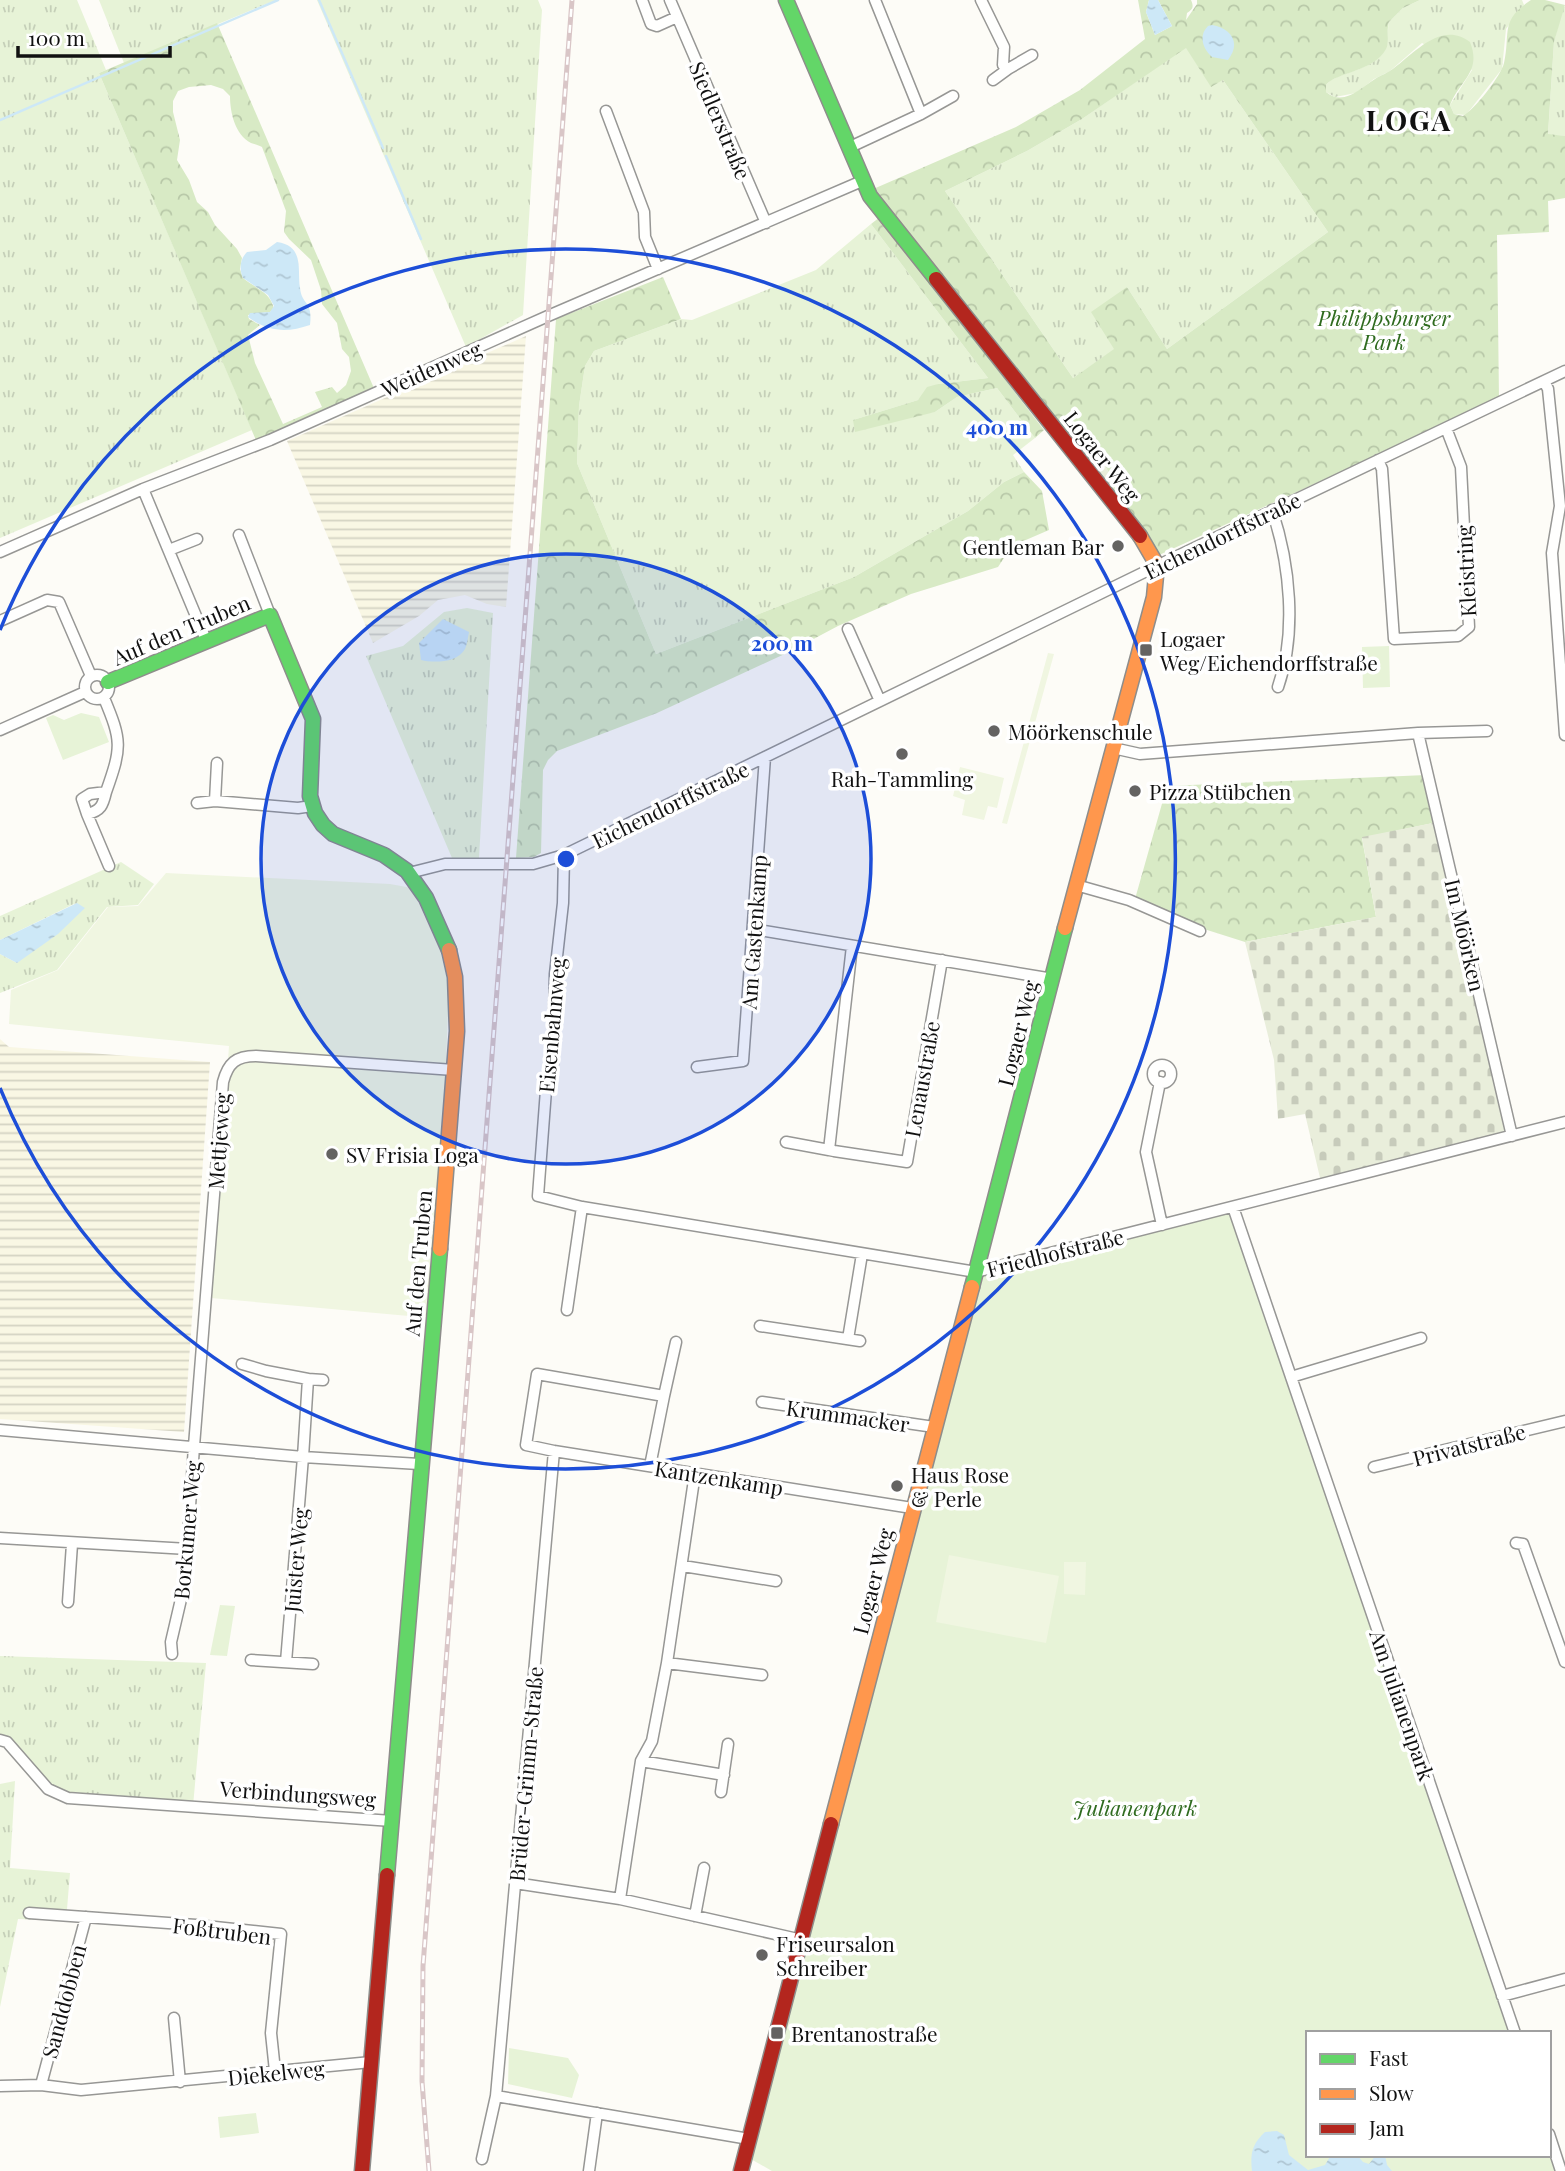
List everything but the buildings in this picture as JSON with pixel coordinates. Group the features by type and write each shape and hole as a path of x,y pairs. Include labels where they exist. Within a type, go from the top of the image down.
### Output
{"street":[{"path":"642,0 651,24 657,26 677,17"},
{"name":"Siedlerstraße","path":"670,0 766,223"},
{"name":"Logaer Weg","path":"741,2171 912,1508 1154,597 1157,565 1146,544 878,207 862,181 786,0"},
{"path":"875,0 921,114"},
{"path":"981,0 1004,47 1003,65 1008,69"},
{"path":"1004,47 1019,54 1019,61"},
{"path":"993,79 1032,55"},
{"path":"848,148 953,96"},
{"path":"606,111 644,212 645,237 658,269"},
{"name":"Weidenweg","path":"0,552 143,489 270,440 862,181"},
{"name":"Eichendorffstraße","path":"409,873 445,864 533,864 564,855 1157,565 1565,371"},
{"path":"1544,381 1548,389 1560,506 1552,553 1565,736"},
{"name":"Kleistring","path":"1378,460 1382,469 1394,639 1458,636 1469,627 1462,515 1463,485 1461,467 1446,428"},
{"path":"143,489 206,640"},
{"path":"1272,510 1288,575 1285,668 1278,687"},
{"name":"Auf den Truben","path":"239,535 313,719 310,796 312,806 317,816 336,837 390,858 409,873 435,916 452,959 457,998 443,1219 419,1464 392,1821"},
{"path":"169,550 197,539"},
{"path":"0,621 47,600 59,601 91,676"},
{"name":"Auf den Truben","path":"108,682 270,615"},
{"path":"848,629 880,701"},
{"name":"Auf den Truben","path":"85,692 85,683 91,676 101,676 108,682 109,691 104,698"},
{"path":"0,730 85,692 93,699 104,698 119,741 104,803 98,811 87,814"},
{"path":"1113,748 1140,754 1418,733 1487,731"},
{"name":"Im Möörken","path":"1418,733 1512,1136"},
{"name":"Am Gastenkamp","path":"697,1067 743,1061 765,757"},
{"path":"215,801 217,762"},
{"path":"106,792 90,794 82,799 109,866"},
{"path":"197,803 215,801 298,808 312,806"},
{"name":"Eisenbahnweg","path":"538,1196 546,1090 553,1063 555,974 563,902 564,855"},
{"path":"1076,885 1129,900 1200,931"},
{"path":"753,929 1052,979"},
{"path":"829,1150 852,946"},
{"name":"Lenaustraße","path":"786,1143 907,1162 942,960"},
{"name":"Mettjeweg","path":"194,1447 226,1069 234,1059 256,1056 454,1070"},
{"path":"1160,1082 1146,1152 1162,1225"},
{"name":"Friedhofstraße","path":"538,1196 582,1207 976,1272 1565,1122"},
{"path":"567,1310 582,1207"},
{"name":"Am Julianenpark","path":"1233,1207 1514,2031"},
{"path":"760,1326 854,1340 862,1254"},
{"path":"1291,1377 1421,1338"},
{"path":"650,1466 676,1342"},
{"path":"242,1364 266,1371 323,1380"},
{"name":"Kantzenkamp","path":"664,1396 537,1374 526,1445 912,1508"},
{"name":"Juister Weg","path":"286,1662 307,1379"},
{"name":"Krummacker","path":"762,1402 934,1427"},
{"name":"Privatstraße","path":"1374,1467 1565,1421"},
{"path":"0,1430 303,1457 419,1464"},
{"name":"Borkumer Weg","path":"172,1654 171,1642 185,1583 194,1447"},
{"name":"Brüder-Grimm-Straße","path":"482,2159 496,2096 554,1451"},
{"path":"620,1899 641,1761 652,1741 667,1663 695,1473"},
{"path":"0,1538 188,1549"},
{"path":"1516,1543 1523,1544 1565,1662"},
{"path":"68,1602 72,1544"},
{"path":"683,1566 776,1581"},
{"path":"251,1660 313,1664"},
{"path":"667,1663 762,1675"},
{"name":"Verbindungsweg","path":"0,1740 7,1742 48,1789 68,1798 392,1821 362,2171"},
{"path":"721,1792 728,1744"},
{"path":"641,1761 724,1775"},
{"path":"695,1916 704,1868"},
{"path":"515,1883 620,1899 802,1940"},
{"name":"Foßtruben","path":"29,1913 281,1934 271,2033 275,2071"},
{"name":"Sanddobben","path":"40,2085 86,1917"},
{"path":"1502,1996 1565,1979"},
{"path":"174,2018 180,2082"},
{"name":"Diekelweg","path":"0,2085 40,2085 81,2090 371,2062"},
{"path":"496,2096 748,2139"},
{"path":"589,2171 597,2113"},
{"path":"1551,2140 1561,2171"}],"shaded area":[{"path":"526,336 506,607 487,604 465,595 438,600 419,616 373,643 287,441"},
{"path":"0,1039 9,1047 210,1062 184,1432 0,1419"}],"green space":[{"path":"0,0 77,0 106,70 99,73 252,430 0,538"},
{"path":"99,0 276,0 124,63"},
{"path":"317,0 538,0 542,10 523,315 466,347"},
{"name":"Philippsburger Park","path":"1138,0 1149,0 1146,12 1155,35 1172,26 1158,0 1191,0 1192,8 1187,13 1186,20 1197,0 1420,0 1403,8 1389,22 1387,46 1380,57 1331,81 1326,85 1326,92 1339,98 1352,95 1392,70 1429,41 1449,35 1460,36 1470,42 1473,52 1472,69 1450,105 1454,114 1463,116 1480,100 1502,69 1508,28 1514,14 1531,0 1565,5 1554,42 1548,134 1565,136 1565,198 1548,201 1549,232 1497,235 1499,399 1157,556 871,190 1016,127 1080,90 1145,39","holes":["1186,48 1211,87 1223,80 1328,232 1167,349 1127,287 1091,312 1114,349 1073,378 945,191 1027,151 1082,119","1084,425 1113,481 1106,487 1090,456 1074,435"]},
{"path":"1420,0 1522,0 1524,5 1506,29 1502,69 1466,115 1454,114 1450,105 1472,70 1422,43 1390,71 1356,93 1335,97 1326,92 1326,85 1332,80 1375,61 1387,45 1389,22 1403,8"},
{"path":"1563,7 1565,136 1548,135 1554,42"},
{"path":"217,23 376,393 258,445 99,73","holes":["211,85 223,89 230,96 232,116 241,135 262,147 286,211 284,232 311,260 321,290 322,304 337,323 342,349 349,357 351,371 346,385 337,393 332,387 315,392 322,407 283,424 255,363 248,335 260,325 249,319 248,315 274,309 270,298 243,278 240,269 242,258 237,249 197,202 189,180 177,160 180,140 173,101 178,91"]},
{"path":"1186,47 1211,86 1223,80 1328,232 1167,349 1127,287 1115,349 1073,378 945,191 1027,151 1082,119"},
{"path":"880,217 1044,430 1035,438 997,388 957,397 935,412 855,432 853,420 918,400 927,387 988,378 871,224"},
{"path":"871,224 988,378 938,384 918,400 853,420 935,412 957,397 997,388 1035,438 1013,455 1024,472 1004,482 968,511 854,577 656,654 577,463 579,406 585,366 594,351 681,319 692,320 816,270"},
{"path":"663,277 681,319 594,351 585,366 579,406 577,463 656,654 854,577 968,511 1004,482 1024,472 1042,491 1049,530 1012,546 998,567 911,594 657,713 557,751 543,770 541,853 534,857 516,858 556,319"},
{"path":"1085,425 1113,481 1106,487 1090,456 1074,434"},
{"path":"467,608 493,613 479,858 452,858 366,656 403,646 444,612"},
{"path":"1389,646 1390,687 1363,688 1362,647"},
{"path":"1048,653 1054,654 1007,824 1002,823"},
{"path":"81,713 99,717 109,742 63,760 46,718 53,715 64,720"},
{"path":"960,767 1004,778 997,808 988,806 984,820 962,815 965,800 953,796"},
{"path":"1426,775 1438,822 1362,838 1376,917 1245,942 1204,929 1135,899 1167,786"},
{"path":"1438,822 1505,1133 1321,1182 1305,1114 1278,1119 1274,1060 1245,942 1376,917 1362,837"},
{"path":"121,862 154,884 138,905 107,907 57,970 0,993 0,954 17,963 76,903 0,940 0,916"},
{"name":"SV Frisia Loga","path":"166,873 390,884 412,888 440,950 449,987 440,1216 431,1318 211,1298 229,1046 9,1024 11,990 58,970 108,907 138,906"},
{"name":"Julianenpark","path":"1230,1212 1512,2031 1306,2031 1306,2157 1551,2157 1551,2144 1561,2171 772,2171 749,2158 983,1275"},
{"path":"949,1555 1059,1576 1046,1643 936,1622"},
{"path":"1064,1562 1086,1562 1085,1595 1064,1594"},
{"path":"220,1605 235,1606 227,1656 210,1655"},
{"path":"0,1656 206,1663 193,1806 68,1798 48,1789 0,1740"},
{"path":"15,1781 10,1868 70,1873 66,1921 18,1919 0,2007 0,1784"},
{"path":"509,2048 568,2058 579,2075 572,2098 508,2084"},
{"path":"256,2113 259,2133 220,2138 218,2117"}],"water":[{"path":"1149,0 1158,0 1172,26 1155,35 1146,12"},
{"path":"1208,26 1224,29 1232,37 1234,47 1228,60 1212,57 1204,46 1203,34"},
{"path":"277,242 286,244 296,254 301,294 309,307 310,325 278,330 263,326 248,317 250,313 270,312 274,306 268,295 243,278 242,261 247,252 266,250"},
{"path":"443,619 469,632 465,649 457,657 439,662 421,660 419,643"},
{"path":"77,903 85,908 58,934 17,963 0,954 0,940"},
{"path":"1277,2131 1284,2135 1289,2155 1308,2170 1325,2165 1330,2157 1359,2157 1369,2164 1374,2157 1385,2157 1392,2171 1252,2171 1255,2145 1265,2132"}],"waterway":[{"path":"0,120 278,0"},
{"path":"319,0 383,148"},
{"path":"386,156 421,239"}],"railway":[{"path":"429,2171 422,2081 423,1966 572,0"}],"traffic: fast":[{"path":"786,0 870,196 936,279"},
{"path":"108,682 270,615 313,719 310,796 315,813 333,834 384,855 407,871 426,898 449,950"},
{"path":"972,1287 1065,928"},
{"path":"387,1875 440,1249"}],"traffic: slow":[{"path":"1065,928 1154,597 1157,565 1140,536"},
{"path":"440,1249 457,1031 455,977 449,950"},
{"path":"831,1824 972,1287"}],"traffic: jam":[{"path":"936,279 1140,536"},
{"path":"741,2171 831,1824"},
{"path":"362,2171 387,1875"}],"place":[{"name":"Gentleman Bar","path":"1118,546"},
{"name":"Logaer Weg/Eichendorffstraße","path":"1146,650"},
{"name":"Möörkenschule","path":"994,731"},
{"name":"Rah-Tammling","path":"902,754"},
{"name":"Pizza Stübchen","path":"1135,791"},
{"name":"SV Frisia Loga","path":"332,1154"},
{"name":"Haus Rose & Perle","path":"897,1486"},
{"name":"Friseursalon Schreiber","path":"762,1955"},
{"name":"Brentanostraße","path":"777,2033"}],"district":[{"name":"LOGA","path":"1409,119"}]}
